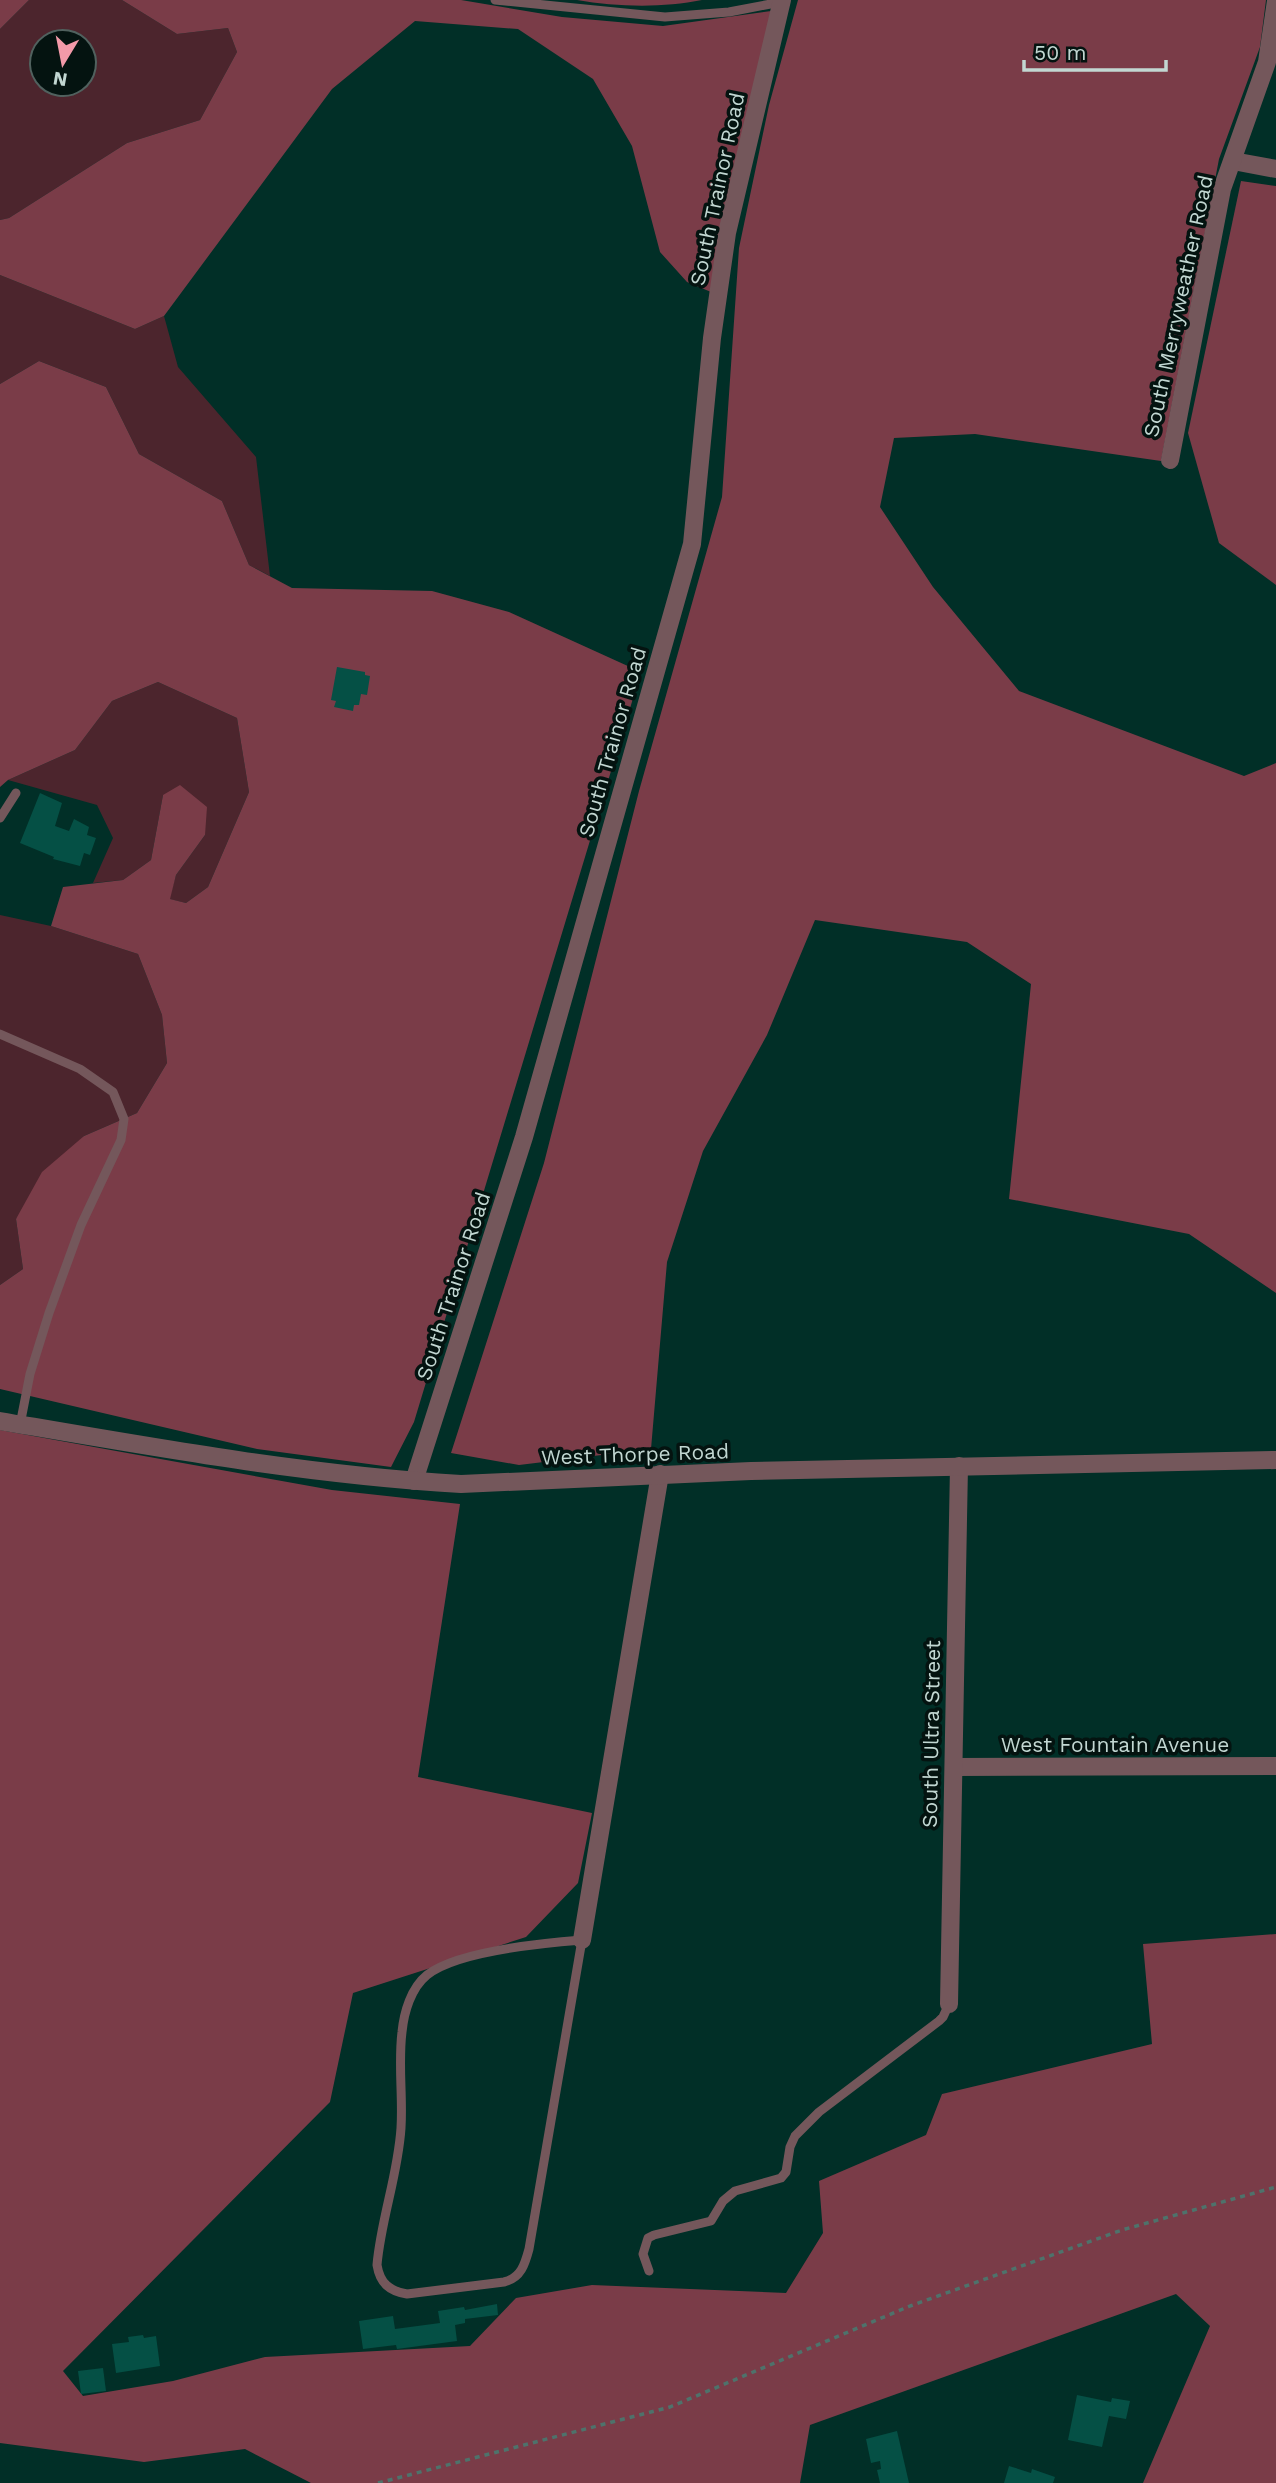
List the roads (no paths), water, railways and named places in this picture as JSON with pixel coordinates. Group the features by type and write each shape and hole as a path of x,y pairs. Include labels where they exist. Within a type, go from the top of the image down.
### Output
{"street":[{"name":"South Trainor Road","path":"414,1481 524,1138 692,544 712,338 727,233 781,1"},
{"name":"South Merryweather Road","path":"1170,460 1222,189 1267,62 1276,1"},
{"path":"1233,161 1276,169"},
{"name":"West Thorpe Road","path":"0,1422 161,1449 414,1481 461,1484 959,1466 1276,1460"},
{"name":"South Ultra Street","path":"949,2004 959,1466"},
{"path":"583,1940 660,1475"},
{"name":"West Fountain Avenue","path":"954,1767 1276,1766"}],"lane":[{"path":"495,0 665,17 729,12 781,1"},
{"path":"0,818 16,793"},
{"path":"0,1034 80,1069 113,1092 124,1119 121,1140 81,1225 50,1313 30,1374 20,1425"},
{"path":"583,1940 529,2249 522,2270 510,2281 504,2282 407,2294 392,2290 384,2284 377,2265 400,2155 403,2100 402,2029 411,1996 426,1976 436,1969 463,1960 524,1945 583,1940"},
{"path":"649,2271 643,2254 648,2238 711,2221 723,2202 735,2191 781,2178 786,2172 794,2136 819,2112 939,2021 949,2004"}]}
